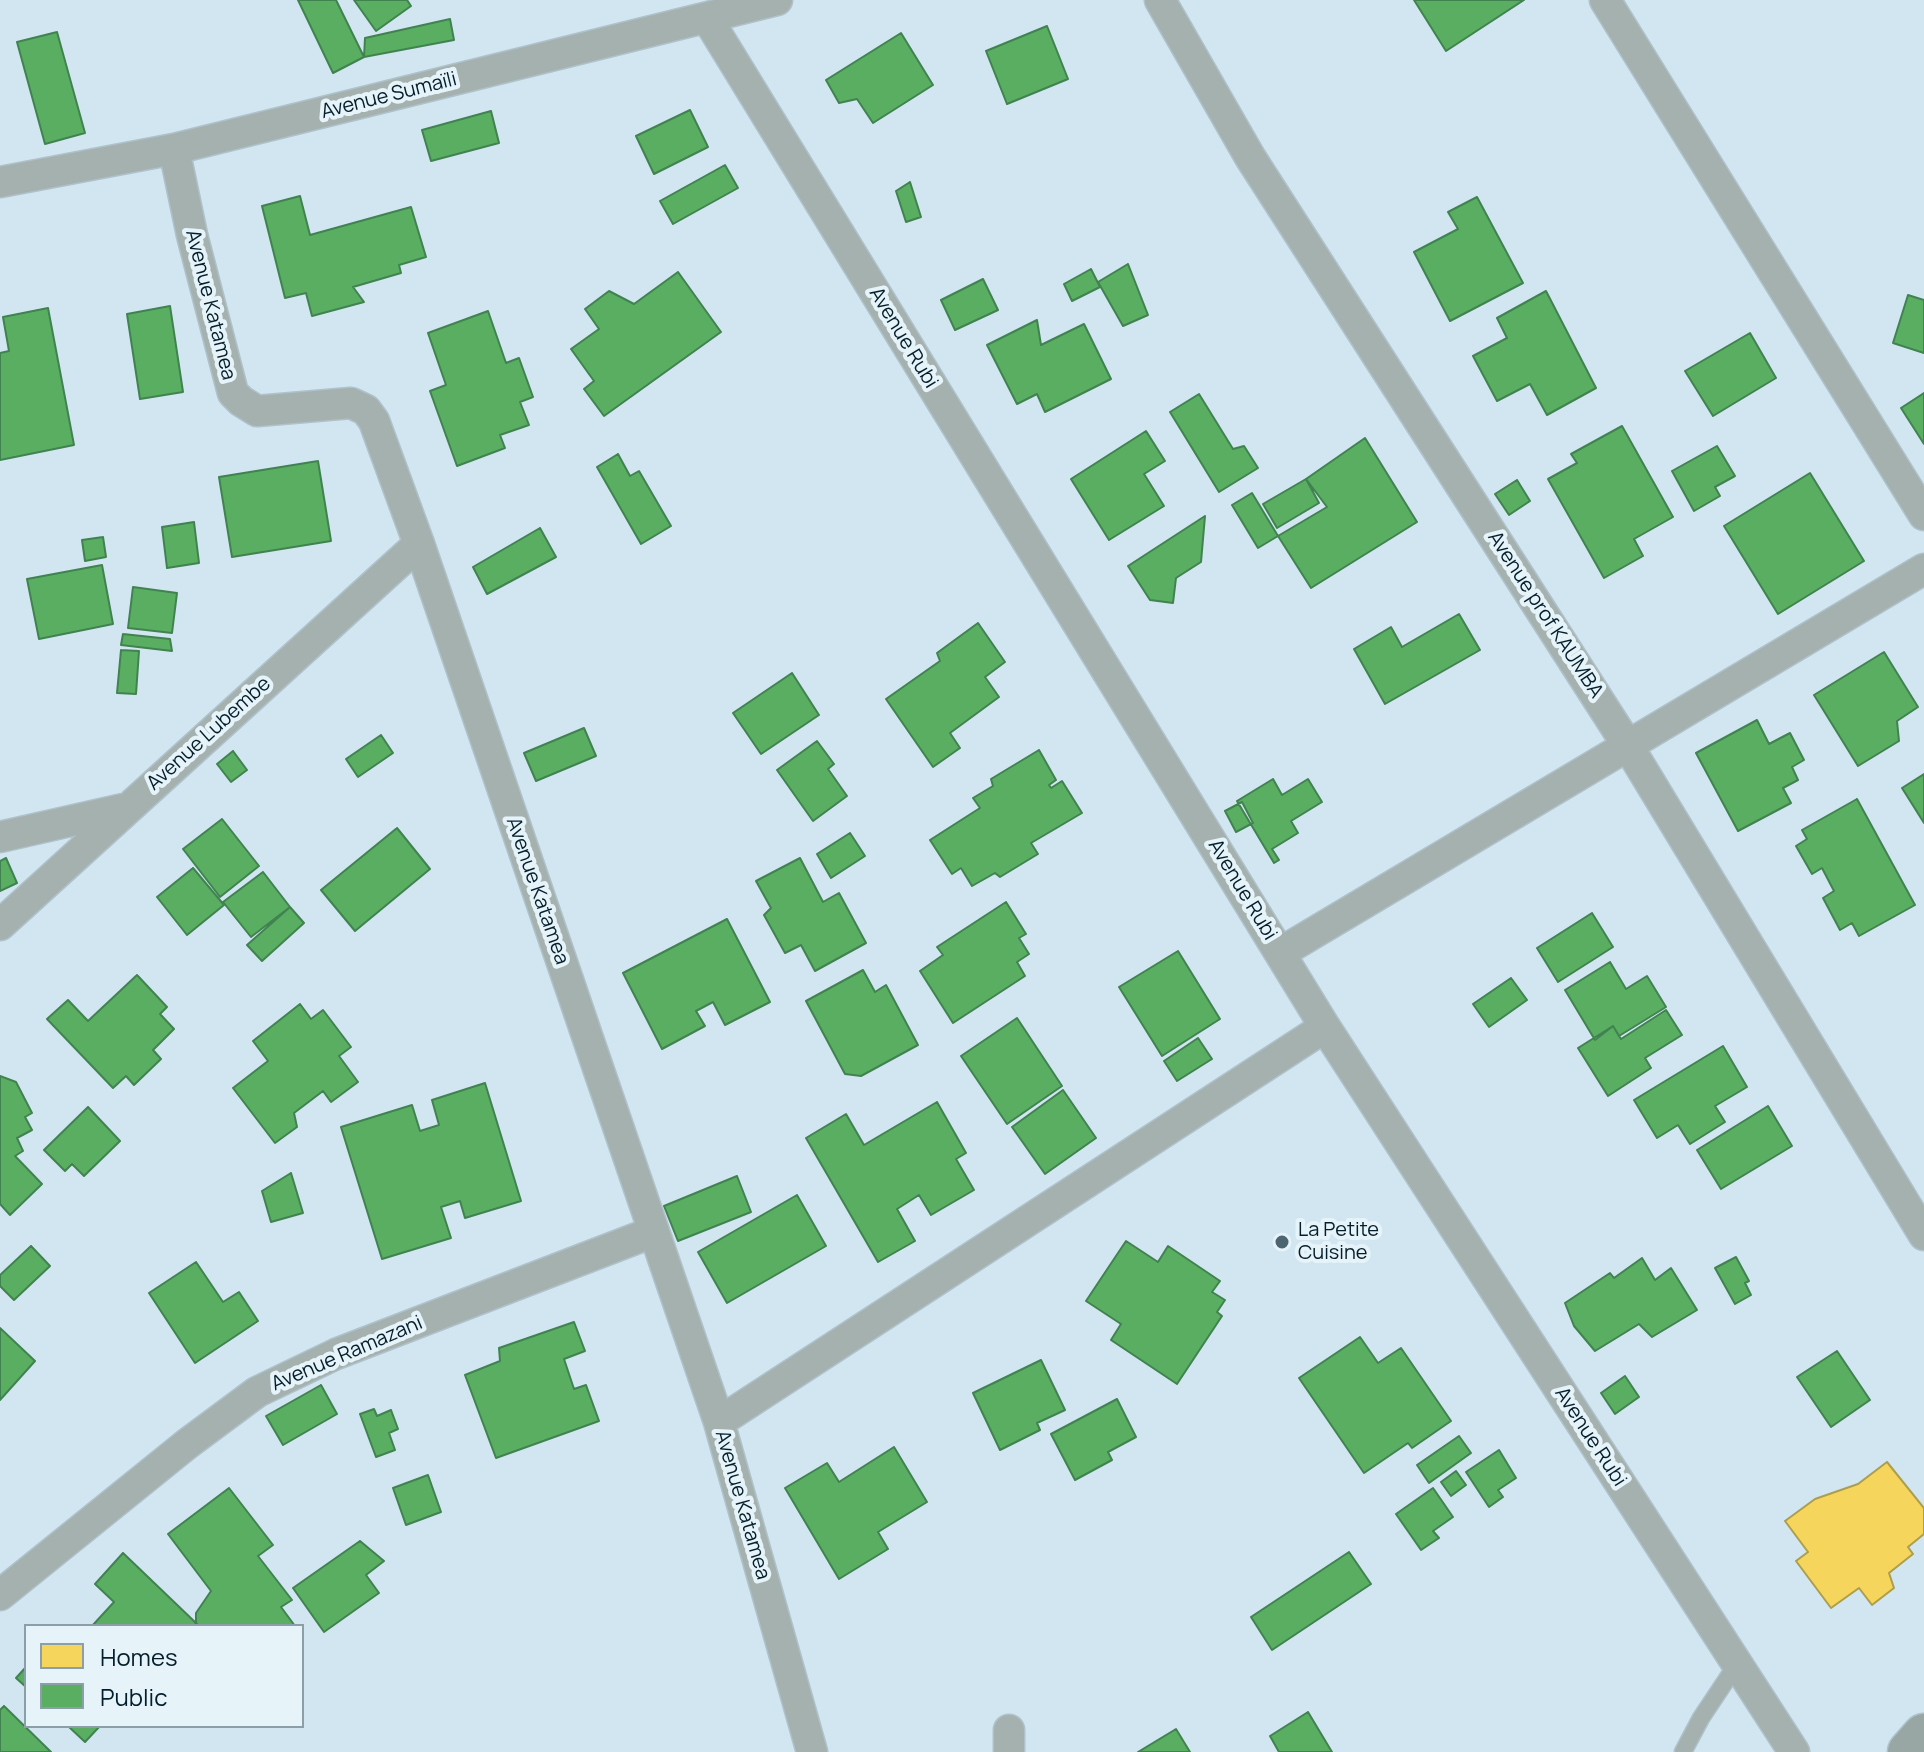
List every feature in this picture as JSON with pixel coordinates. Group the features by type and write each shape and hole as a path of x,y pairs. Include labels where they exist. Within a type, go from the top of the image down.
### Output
{"main road":[{"path":"1909,1752 1924,1735"}],"street":[{"name":"Avenue Sumaïli","path":"0,182 174,149 777,0"},
{"name":"Avenue prof KAUMBA","path":"1160,0 1250,157 1628,746 1924,1235"},
{"path":"1605,0 1924,515"},
{"name":"Avenue Rubi","path":"707,18 1325,1027 1794,1752"},
{"name":"Avenue Katamea","path":"174,149 192,235 233,393 257,411 351,403 366,410 374,421 419,544 719,1422 812,1752"},
{"name":"Avenue Lubembe","path":"0,925 419,544"},
{"path":"1280,953 1924,569"},
{"path":"0,837 126,808"},
{"path":"719,1422 1325,1027"},
{"name":"Avenue Ramazani","path":"0,1595 187,1444 257,1392 336,1354 653,1232"}],"lane":[{"path":"1683,1752 1701,1718 1737,1664"}],"building: Homes":[{"path":"1887,1462 1924,1508 1924,1534 1908,1547 1913,1554 1889,1573 1894,1588 1872,1605 1859,1588 1831,1608 1796,1561 1808,1552 1785,1521 1815,1499 1858,1484"}],"building: Public":[{"path":"298,0 336,0 364,57 333,73"},
{"path":"354,0 407,0 411,6 376,31"},
{"path":"1414,0 1524,0 1446,51"},
{"path":"450,19 454,40 364,57 365,38"},
{"path":"1047,26 1068,79 1007,104 986,51"},
{"path":"57,32 85,133 45,144 17,42"},
{"path":"901,33 933,85 873,123 857,99 839,103 826,80"},
{"path":"690,110 708,147 654,174 636,136"},
{"path":"491,111 499,143 431,161 422,130"},
{"path":"725,165 738,188 673,224 660,201"},
{"path":"910,182 921,217 906,222 896,191"},
{"path":"300,196 310,235 411,207 426,257 399,265 401,273 353,287 364,302 312,316 306,293 285,298 262,206"},
{"path":"1477,197 1523,283 1450,321 1414,252 1458,229 1448,212"},
{"path":"1128,264 1148,315 1123,326 1098,282"},
{"path":"1091,269 1100,287 1072,301 1064,284"},
{"path":"678,272 721,332 604,416 584,389 594,381 571,349 599,329 585,309 609,291 634,304"},
{"path":"983,279 998,310 955,330 941,300"},
{"path":"1546,291 1596,388 1547,415 1530,384 1497,401 1473,356 1507,338 1497,318"},
{"path":"1908,295 1924,300 1924,353 1893,343"},
{"path":"170,306 183,392 140,399 127,314"},
{"path":"48,308 74,445 0,460 0,353 9,351 3,317"},
{"path":"488,311 506,363 519,358 533,397 520,402 529,425 500,435 505,448 457,466 430,391 446,385 428,333"},
{"path":"1037,320 1041,345 1084,324 1111,379 1045,412 1037,394 1017,404 987,345"},
{"path":"1750,333 1776,378 1713,416 1685,371"},
{"path":"1924,393 1924,444 1901,408"},
{"path":"1199,394 1233,449 1244,446 1258,468 1219,492 1170,412"},
{"path":"1622,426 1673,517 1634,539 1643,556 1604,578 1548,479 1577,463 1571,454"},
{"path":"1146,431 1165,461 1144,474 1164,506 1109,540 1071,479"},
{"path":"1365,438 1417,522 1311,588 1278,536 1327,507 1306,479"},
{"path":"1717,446 1735,476 1715,487 1720,496 1694,511 1672,471"},
{"path":"618,454 630,476 639,471 671,526 641,544 597,467"},
{"path":"318,461 331,541 232,557 219,477"},
{"path":"1810,473 1864,561 1778,614 1724,526"},
{"path":"1306,479 1319,503 1277,528 1263,504"},
{"path":"1517,480 1530,501 1509,515 1495,494"},
{"path":"1252,493 1278,536 1258,548 1232,505"},
{"path":"1205,516 1201,562 1176,578 1173,603 1150,600 1128,566"},
{"path":"194,522 199,563 167,568 162,527"},
{"path":"540,528 556,557 487,594 473,567"},
{"path":"103,537 106,557 85,561 82,540"},
{"path":"102,565 113,624 39,639 27,579"},
{"path":"133,587 177,593 172,633 128,628"},
{"path":"1459,614 1480,650 1385,704 1354,649 1391,627 1402,647"},
{"path":"978,623 1005,662 985,677 999,697 950,733 960,748 933,767 886,699 940,661 937,653"},
{"path":"123,634 170,639 172,651 121,645"},
{"path":"121,650 139,651 136,694 117,693"},
{"path":"1884,652 1918,707 1897,721 1899,741 1858,766 1814,695"},
{"path":"792,673 819,715 761,754 733,713"},
{"path":"1757,720 1769,744 1790,733 1804,760 1792,767 1798,780 1783,788 1791,803 1738,831 1696,753"},
{"path":"584,728 596,756 536,781 524,753"},
{"path":"381,735 393,753 358,777 346,759"},
{"path":"817,741 834,764 828,769 847,796 813,821 777,770"},
{"path":"1039,750 1056,780 1049,785 1051,788 1062,781 1082,813 1031,843 1038,854 1000,877 995,873 972,886 961,868 952,874 930,840 980,808 973,798 993,786 991,779"},
{"path":"233,751 247,770 231,782 217,764"},
{"path":"1924,774 1924,823 1902,788"},
{"path":"1273,779 1282,795 1308,779 1322,802 1291,821 1298,833 1272,849 1279,860 1274,863 1237,801"},
{"path":"1857,799 1915,905 1859,936 1852,923 1840,930 1823,898 1834,891 1822,868 1812,874 1796,846 1807,839 1802,830"},
{"path":"1242,802 1253,823 1236,832 1225,811"},
{"path":"222,819 259,866 220,897 183,849"},
{"path":"397,828 430,869 355,931 321,890"},
{"path":"850,833 865,856 831,878 817,854"},
{"path":"6,858 17,883 0,891 0,861"},
{"path":"800,858 823,902 839,893 866,943 815,971 801,945 785,953 764,915 771,908 756,881"},
{"path":"193,868 224,905 187,935 157,897"},
{"path":"263,872 290,907 251,937 223,902"},
{"path":"1006,902 1026,934 1019,938 1029,954 1017,962 1025,976 953,1023 920,971 943,955 937,947"},
{"path":"290,907 304,923 262,961 247,945"},
{"path":"1592,913 1613,947 1558,982 1537,948"},
{"path":"727,919 770,1002 725,1025 713,1002 696,1011 705,1026 662,1049 623,973"},
{"path":"1178,951 1220,1019 1162,1056 1119,987"},
{"path":"1610,962 1626,989 1647,976 1666,1007 1619,1036 1613,1026 1595,1040 1565,990"},
{"path":"863,970 875,992 886,985 918,1045 861,1076 845,1074 806,1001"},
{"path":"137,975 167,1007 160,1014 174,1029 153,1050 161,1059 134,1085 126,1076 113,1088 47,1019 68,1000 88,1021"},
{"path":"1511,978 1527,1000 1489,1027 1473,1004"},
{"path":"300,1004 311,1019 323,1010 351,1047 339,1056 358,1082 331,1102 323,1091 294,1113 297,1127 275,1143 233,1088 268,1061 253,1041"},
{"path":"1666,1010 1682,1035 1645,1058 1651,1068 1608,1096 1578,1048 1613,1026 1621,1039"},
{"path":"1017,1018 1062,1086 1007,1124 961,1056"},
{"path":"1198,1038 1212,1059 1177,1081 1164,1061"},
{"path":"1723,1046 1747,1087 1715,1106 1725,1122 1690,1144 1678,1125 1657,1138 1634,1100"},
{"path":"0,1076 16,1082 32,1113 25,1117 32,1130 17,1138 23,1151 15,1156 42,1184 10,1215 0,1204"},
{"path":"485,1083 521,1201 465,1218 460,1201 441,1207 451,1238 382,1259 341,1127 412,1105 420,1131 439,1125 432,1100"},
{"path":"1063,1090 1096,1138 1045,1174 1012,1127"},
{"path":"937,1102 966,1153 956,1159 974,1190 931,1215 919,1195 897,1209 915,1241 878,1262 806,1138 846,1114 864,1145"},
{"path":"1768,1106 1792,1146 1721,1189 1697,1150"},
{"path":"88,1107 120,1141 84,1176 72,1164 65,1171 44,1150"},
{"path":"291,1173 303,1213 271,1222 262,1191"},
{"path":"737,1176 751,1212 678,1241 664,1206"},
{"path":"797,1195 826,1246 727,1303 698,1252"},
{"path":"1126,1241 1158,1262 1168,1246 1220,1281 1212,1292 1225,1300 1217,1312 1222,1316 1177,1384 1111,1340 1121,1324 1086,1301"},
{"path":"31,1246 50,1266 14,1300 0,1286 0,1275"},
{"path":"1736,1257 1749,1281 1745,1283 1751,1295 1735,1304 1715,1268"},
{"path":"1642,1258 1655,1280 1671,1268 1697,1310 1652,1337 1639,1324 1595,1351 1574,1326 1565,1303 1610,1273 1614,1278"},
{"path":"196,1262 223,1302 239,1292 258,1321 195,1363 149,1293"},
{"path":"574,1322 585,1351 564,1359 574,1389 586,1385 599,1421 496,1458 465,1375 500,1361 499,1348"},
{"path":"0,1328 35,1361 0,1400"},
{"path":"1360,1337 1378,1363 1401,1348 1451,1421 1412,1448 1408,1443 1364,1473 1299,1378"},
{"path":"1837,1351 1870,1400 1831,1427 1797,1377"},
{"path":"1041,1360 1065,1410 1037,1423 1040,1430 1000,1450 973,1393"},
{"path":"1625,1376 1639,1397 1615,1414 1601,1393"},
{"path":"321,1385 337,1414 283,1445 266,1416"},
{"path":"1117,1399 1136,1437 1108,1452 1112,1460 1075,1480 1051,1434"},
{"path":"374,1409 377,1416 391,1410 398,1429 389,1433 395,1450 376,1457 360,1414"},
{"path":"1459,1436 1471,1453 1429,1483 1417,1465"},
{"path":"894,1447 927,1502 878,1532 888,1549 839,1579 785,1488 827,1463 839,1482"},
{"path":"1499,1450 1516,1478 1498,1490 1503,1497 1489,1507 1466,1472"},
{"path":"1456,1471 1466,1485 1451,1496 1441,1482"},
{"path":"428,1475 441,1512 406,1525 393,1488"},
{"path":"229,1488 273,1545 258,1556 292,1600 281,1607 294,1624 197,1624 196,1613 211,1591 168,1534"},
{"path":"1433,1488 1453,1517 1433,1531 1439,1538 1421,1550 1396,1514"},
{"path":"360,1541 384,1561 366,1575 379,1593 324,1632 293,1588"},
{"path":"1349,1552 1371,1584 1272,1650 1251,1617"},
{"path":"123,1553 196,1623 94,1624 114,1602 95,1584"},
{"path":"24,1669 24,1685 16,1678"},
{"path":"4,1706 51,1752 0,1752 0,1710"},
{"path":"1308,1712 1332,1752 1279,1752 1270,1736"},
{"path":"70,1728 98,1728 85,1742"},
{"path":"1176,1729 1190,1752 1138,1752"}],"place":[{"name":"La Petite Cuisine","path":"1282,1242"}]}
